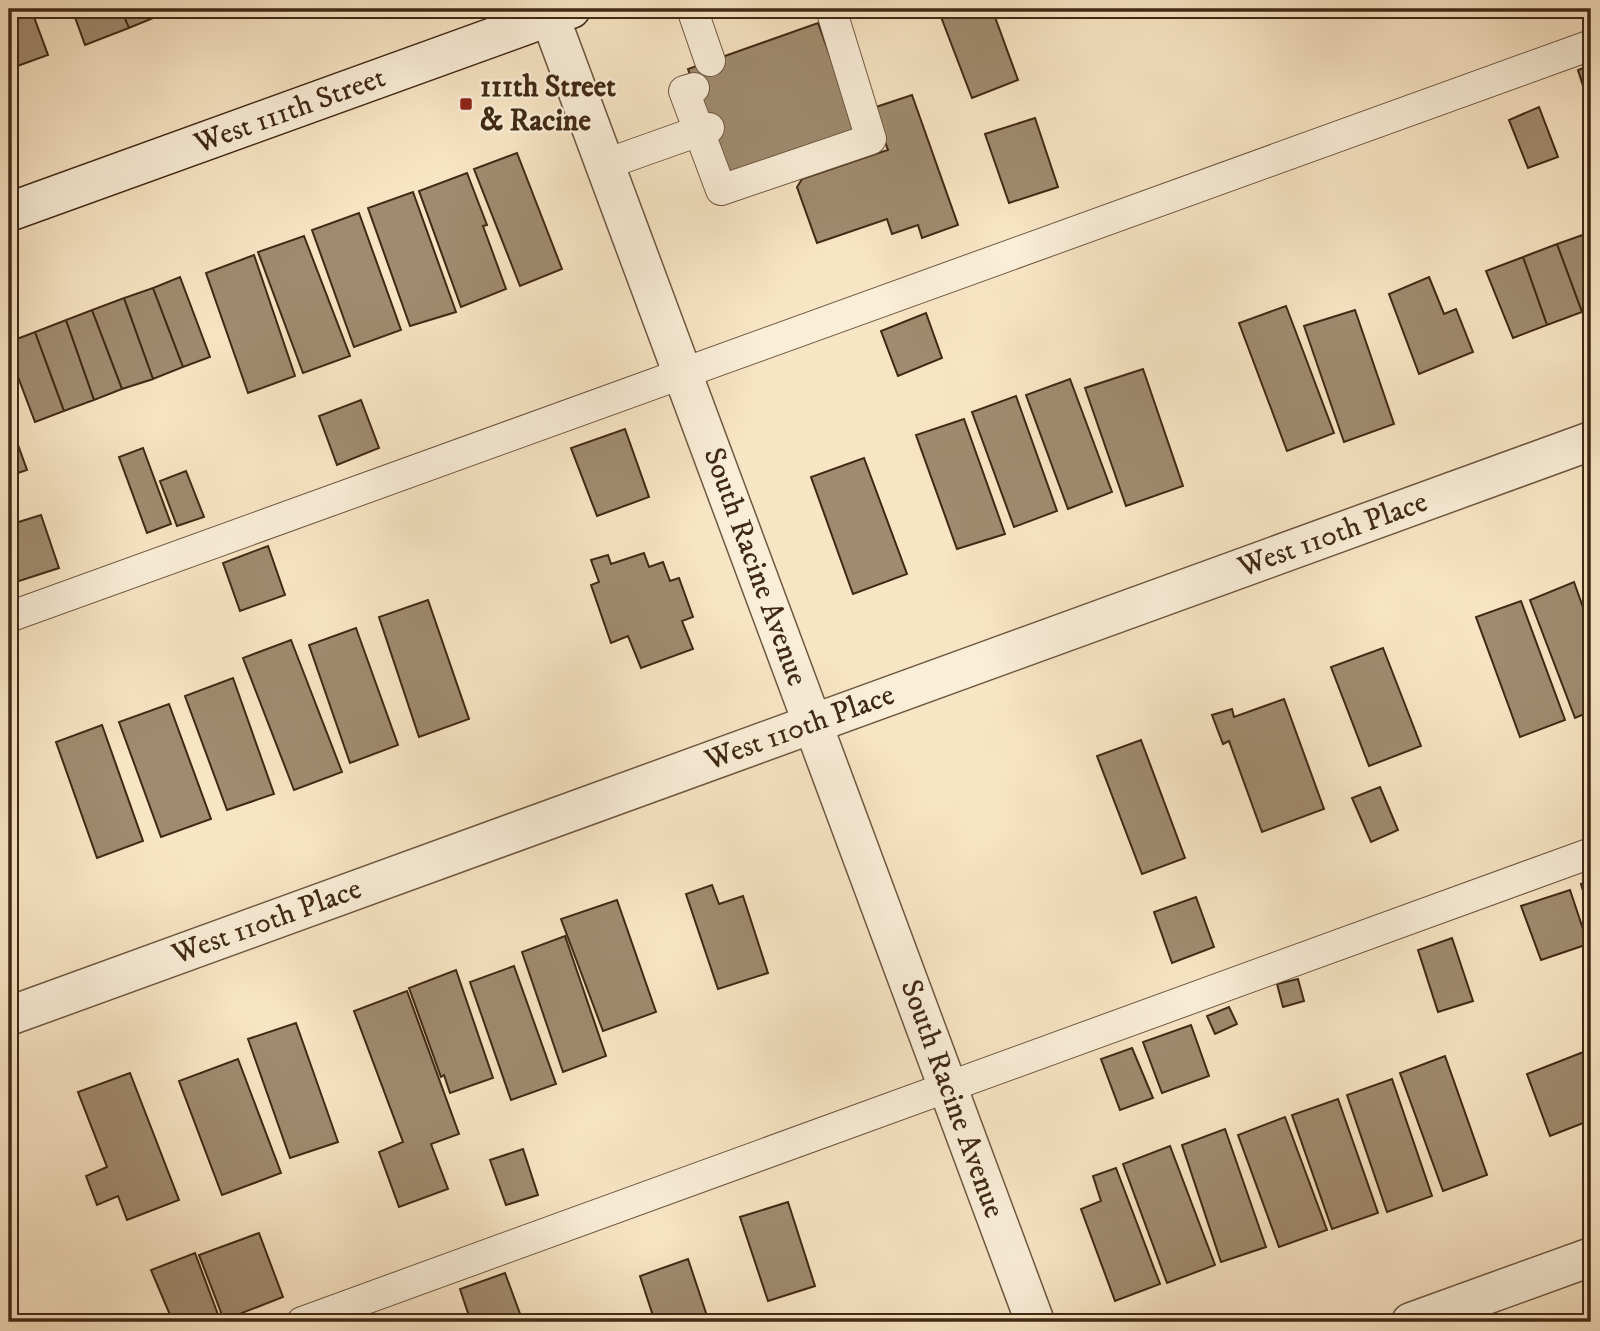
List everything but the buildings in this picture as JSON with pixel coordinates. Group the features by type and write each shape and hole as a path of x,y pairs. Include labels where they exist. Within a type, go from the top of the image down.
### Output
{"street":[{"name":"South Racine Avenue","path":"556,11 606,164 1035,1322"},
{"name":"West 111th Street","path":"9,212 556,11"},
{"name":"West 110th Place","path":"9,1016 1591,441"},
{"path":"1411,1322 1591,1257"}],"lane":[{"path":"692,9 710,61"},
{"path":"694,88 684,91 704,130 721,190 871,139 846,80 831,29"},
{"path":"9,617 1591,46"},
{"path":"606,164 704,130"},
{"path":"302,1322 1591,853"}],"place":[{"name":"111th Street & Racine","path":"466,104"}]}
